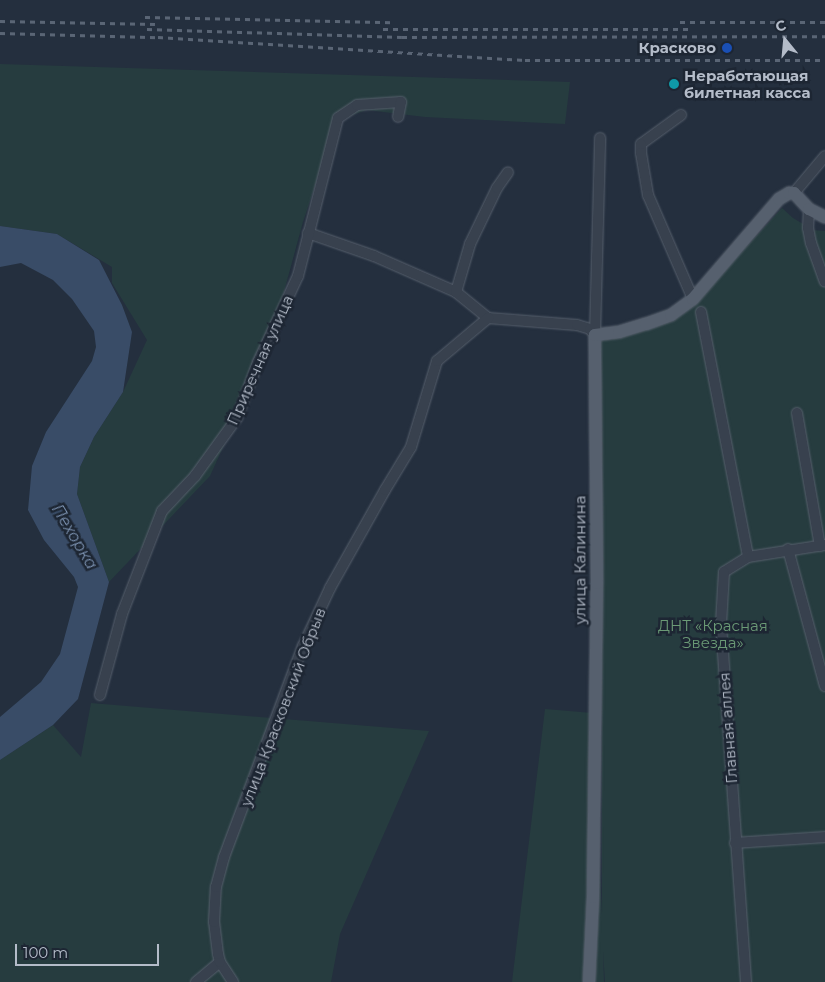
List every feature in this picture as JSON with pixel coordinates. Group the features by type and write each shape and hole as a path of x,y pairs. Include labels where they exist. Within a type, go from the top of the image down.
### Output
{"main road":[{"path":"595,334 619,332 671,315 693,299 779,199 789,192 794,193 809,209 825,217"},
{"name":"улица Калинина","path":"589,982 593,897 597,583 595,334"}],"street":[{"name":"Приречная улица","path":"100,695 122,614 162,511 195,476 237,418 258,362 298,276 338,118 358,105 401,102 398,117"},
{"path":"681,114 641,144 641,153 648,195 693,299"},
{"name":"улица Калинина","path":"595,334 600,138"},
{"path":"794,193 825,156"},
{"path":"456,292 470,244 496,188 508,172"},
{"path":"809,209 808,228 811,243 825,282"},
{"path":"308,233 374,256 456,292 488,318 577,326 590,330 595,334"},
{"path":"701,312 748,556 788,549 823,546 797,413"},
{"name":"улица Красковский Обрыв","path":"234,982 220,962 214,922 216,888 224,857 303,646 330,588 411,447 437,361 488,318"},
{"path":"788,549 825,686"},
{"name":"Главная аллея","path":"746,982 735,843 721,616 724,572 748,556"},
{"path":"735,843 825,837"},
{"path":"196,982 220,962"}],"green space":[{"path":"0,64 570,82 565,124 425,117 367,110 337,120 303,222 270,343 210,476 109,582 77,494 80,467 94,437 123,392 147,340 112,283 112,267 57,234 0,226"},
{"name":"ДНТ «Красная Звезда»","path":"782,208 793,218 813,230 825,231 825,982 605,982 603,951 604,982 512,982 545,709 592,713 602,915 601,339 691,307"},
{"path":"91,703 429,731 340,934 331,982 0,982 0,760 53,725 81,757"}],"water":[{"name":"Пехорка","path":"0,226 57,234 99,260 122,305 132,332 123,392 94,437 80,467 77,494 109,582 78,699 53,725 0,760 0,717 41,682 60,654 78,587 74,577 44,540 28,510 32,466 46,432 92,361 96,347 94,331 72,299 53,280 21,263 0,267"}],"railway":[{"path":"145,17 392,22"},
{"path":"0,21 155,24"},
{"path":"680,22 825,22"},
{"path":"147,29 402,37 825,36"},
{"path":"383,29 690,29"},
{"path":"0,33 158,37 525,60 825,60"}],"place":[{"name":"Красково","path":"727,48"},
{"name":"Неработающая билетная касса","path":"674,84"}]}
